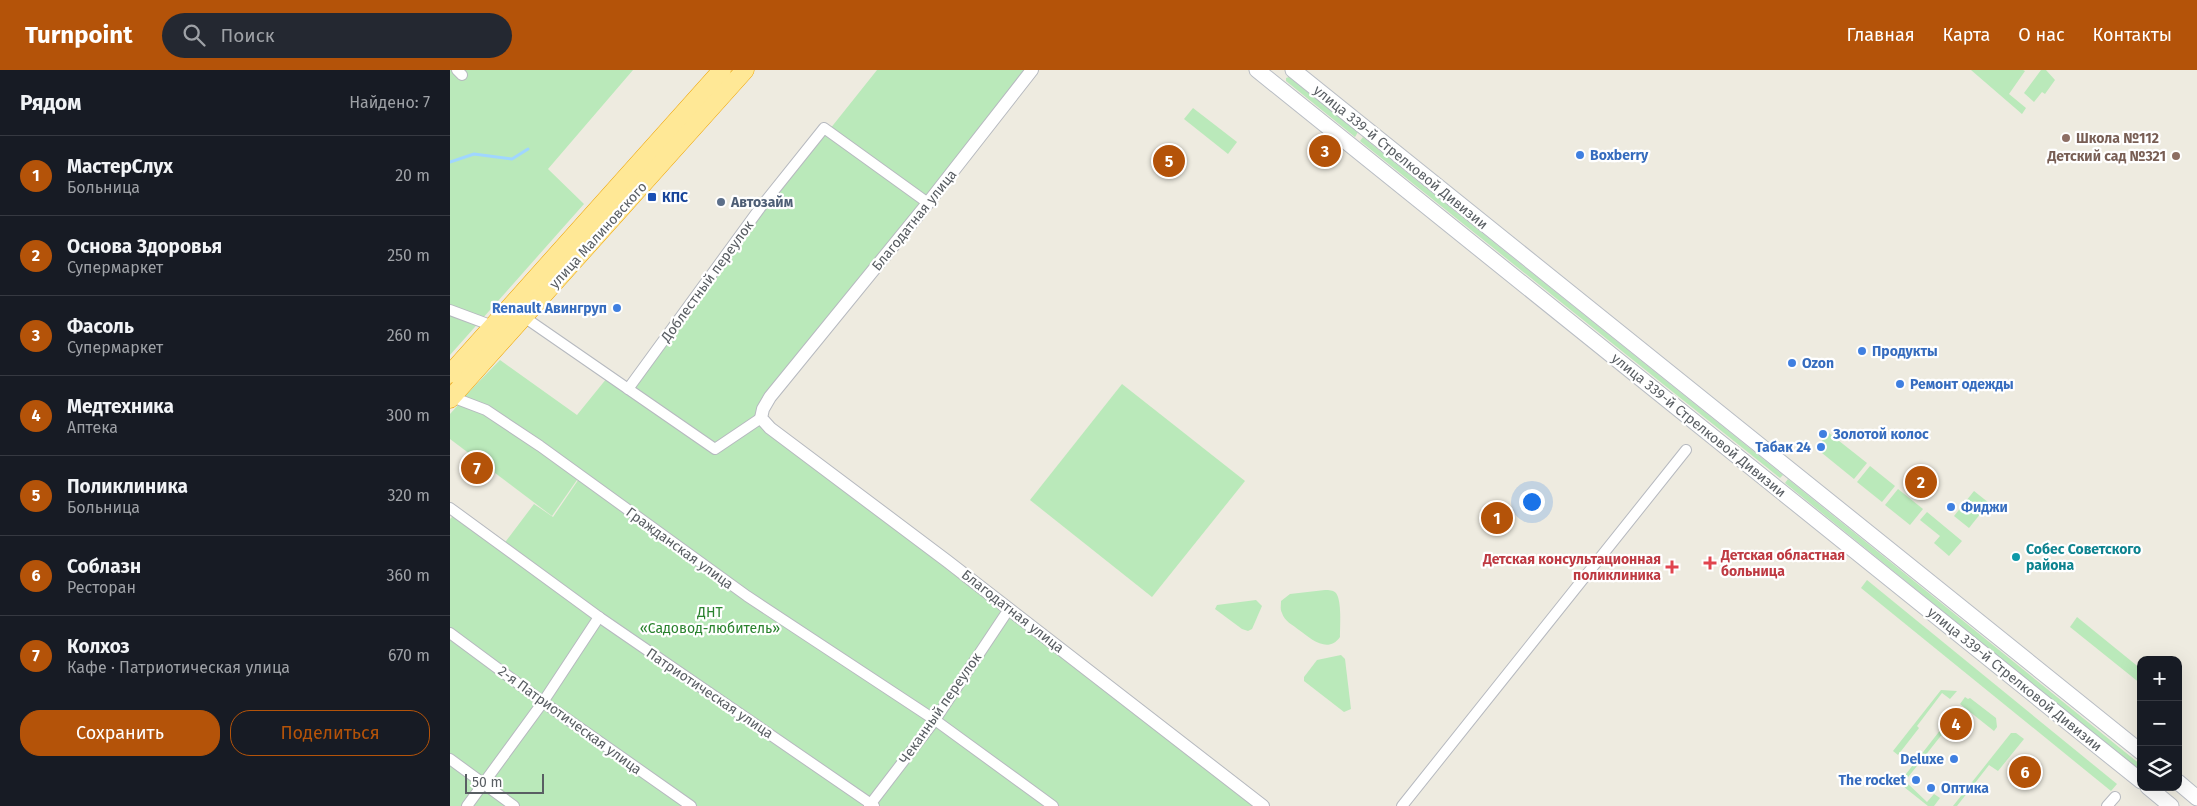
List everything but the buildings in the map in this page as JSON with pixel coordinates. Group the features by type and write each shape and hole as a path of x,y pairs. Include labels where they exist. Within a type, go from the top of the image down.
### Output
{"highway":[{"name":"улица Малиновского","path":"450,374 722,70"},
{"name":"улица Малиновского","path":"451,398 745,70"}],"main road":[{"name":"улица 339-й Стрелковой Дивизии","path":"1257,70 2137,778"},
{"path":"1277,86 1276,76 1280,70"},
{"name":"улица 339-й Стрелковой Дивизии","path":"1293,70 2137,749"},
{"path":"2182,785 2197,798"},
{"path":"2153,791 2171,806"}],"street":[{"name":"Благодатная улица","path":"1032,70 928,203 770,397 763,409 761,418 770,428 1264,806"},
{"name":"Доблестный переулок","path":"628,389 760,208 824,128 928,203"},
{"path":"450,310 493,326"},
{"path":"524,317 715,449 761,418"},
{"name":"Гражданская улица","path":"451,398 486,410 540,446 747,596 935,720 1053,806"},
{"path":"1402,806 1686,450"},
{"name":"Патриотическая улица","path":"450,508 599,618 871,805"},
{"name":"Чеканный переулок","path":"871,805 935,720 1009,609"},
{"path":"466,806 543,702 599,618"},
{"name":"2-я Патриотическая улица","path":"450,633 543,702 691,806"},
{"path":"450,760 514,806"},
{"path":"2107,806 2114,797"}],"green space":[{"path":"450,70 633,70 548,169 584,204 450,355"},
{"name":"ДНТ «Садовод-любитель»","path":"877,70 1028,70 754,419 1258,806 450,806 450,519 454,515 500,549 534,504 553,517 583,473 463,398 500,360 577,415 607,378 630,394 735,248"},
{"path":"1971,70 2025,71 2009,94 2026,108 2022,114"},
{"path":"2041,70 2046,70 2055,80 2045,94 2042,92 2034,102 2024,93"},
{"path":"1289,77 1358,132 1355,137 1286,81 1286,78"},
{"path":"1193,108 1237,142 1228,154 1184,119"},
{"path":"1363,137 1783,475 1780,478 1360,141"},
{"path":"1122,384 1245,481 1152,597 1030,500"},
{"path":"459,404 487,414 579,477 552,516 450,439 450,414"},
{"path":"1829,433 1867,463 1854,479 1822,453 1827,447 1821,442"},
{"path":"1870,466 1895,486 1882,502 1857,482"},
{"path":"1788,479 2137,762 2137,769 1785,483"},
{"path":"1898,489 1923,509 1910,525 1885,505"},
{"path":"1974,491 1989,503 1969,528 1954,516"},
{"path":"1927,512 1962,541 1949,556 1934,543 1940,536 1920,520"},
{"path":"1867,580 2117,784 2111,791 1861,588"},
{"path":"1325,590 1334,591 1338,597 1340,637 1335,642 1325,645 1314,641 1289,623 1283,616 1281,601 1290,594"},
{"path":"1256,600 1262,606 1252,629 1248,631 1242,629 1215,609 1217,605"},
{"path":"2077,617 2137,666 2137,681 2070,627"},
{"path":"1341,655 1345,659 1351,709 1344,712 1304,681 1304,677 1317,660"},
{"path":"1941,690 1957,691 1950,699 1942,693 1898,755 1893,751"},
{"path":"1965,697 1970,698 1996,718 1997,727 1994,731 1960,704"},
{"path":"1952,715 1955,718 1905,781 1927,802 1934,794 1940,798 1934,806 1928,806 1899,783"},
{"path":"2011,733 2016,733 2024,739 1998,771 1989,765 1957,806 1953,806"}],"waterway":[{"path":"450,162 474,154 512,159 528,149"}],"place":[{"name":"Школа №112","path":"2066,138"},
{"name":"Фасоль","path":"1325,151"},
{"name":"Boxberry","path":"1580,155"},
{"name":"Детский сад №321","path":"2176,156"},
{"name":"Поликлиника","path":"1169,161"},
{"name":"КПС","path":"652,197"},
{"name":"Автозайм","path":"721,202"},
{"name":"Renault Авингруп","path":"617,308"},
{"name":"Продукты","path":"1862,351"},
{"name":"Ozon","path":"1792,363"},
{"name":"Ремонт одежды","path":"1900,384"},
{"name":"Золотой колос","path":"1823,434"},
{"name":"Табак 24","path":"1821,447"},
{"name":"Колхоз","path":"477,468"},
{"name":"Основа Здоровья","path":"1921,482"},
{"name":"Фиджи","path":"1951,507"},
{"name":"МастерСлух","path":"1497,518"},
{"name":"Собес Советского района","path":"2016,557"},
{"name":"Детская областная больница","path":"1710,563"},
{"name":"Детская консультационная поликлиника","path":"1672,567"},
{"name":"Медтехника","path":"1956,724"},
{"name":"Deluxe","path":"1954,759"},
{"name":"Соблазн","path":"2025,772"},
{"name":"The rocket","path":"1916,780"},
{"name":"Оптика","path":"1931,788"}]}
